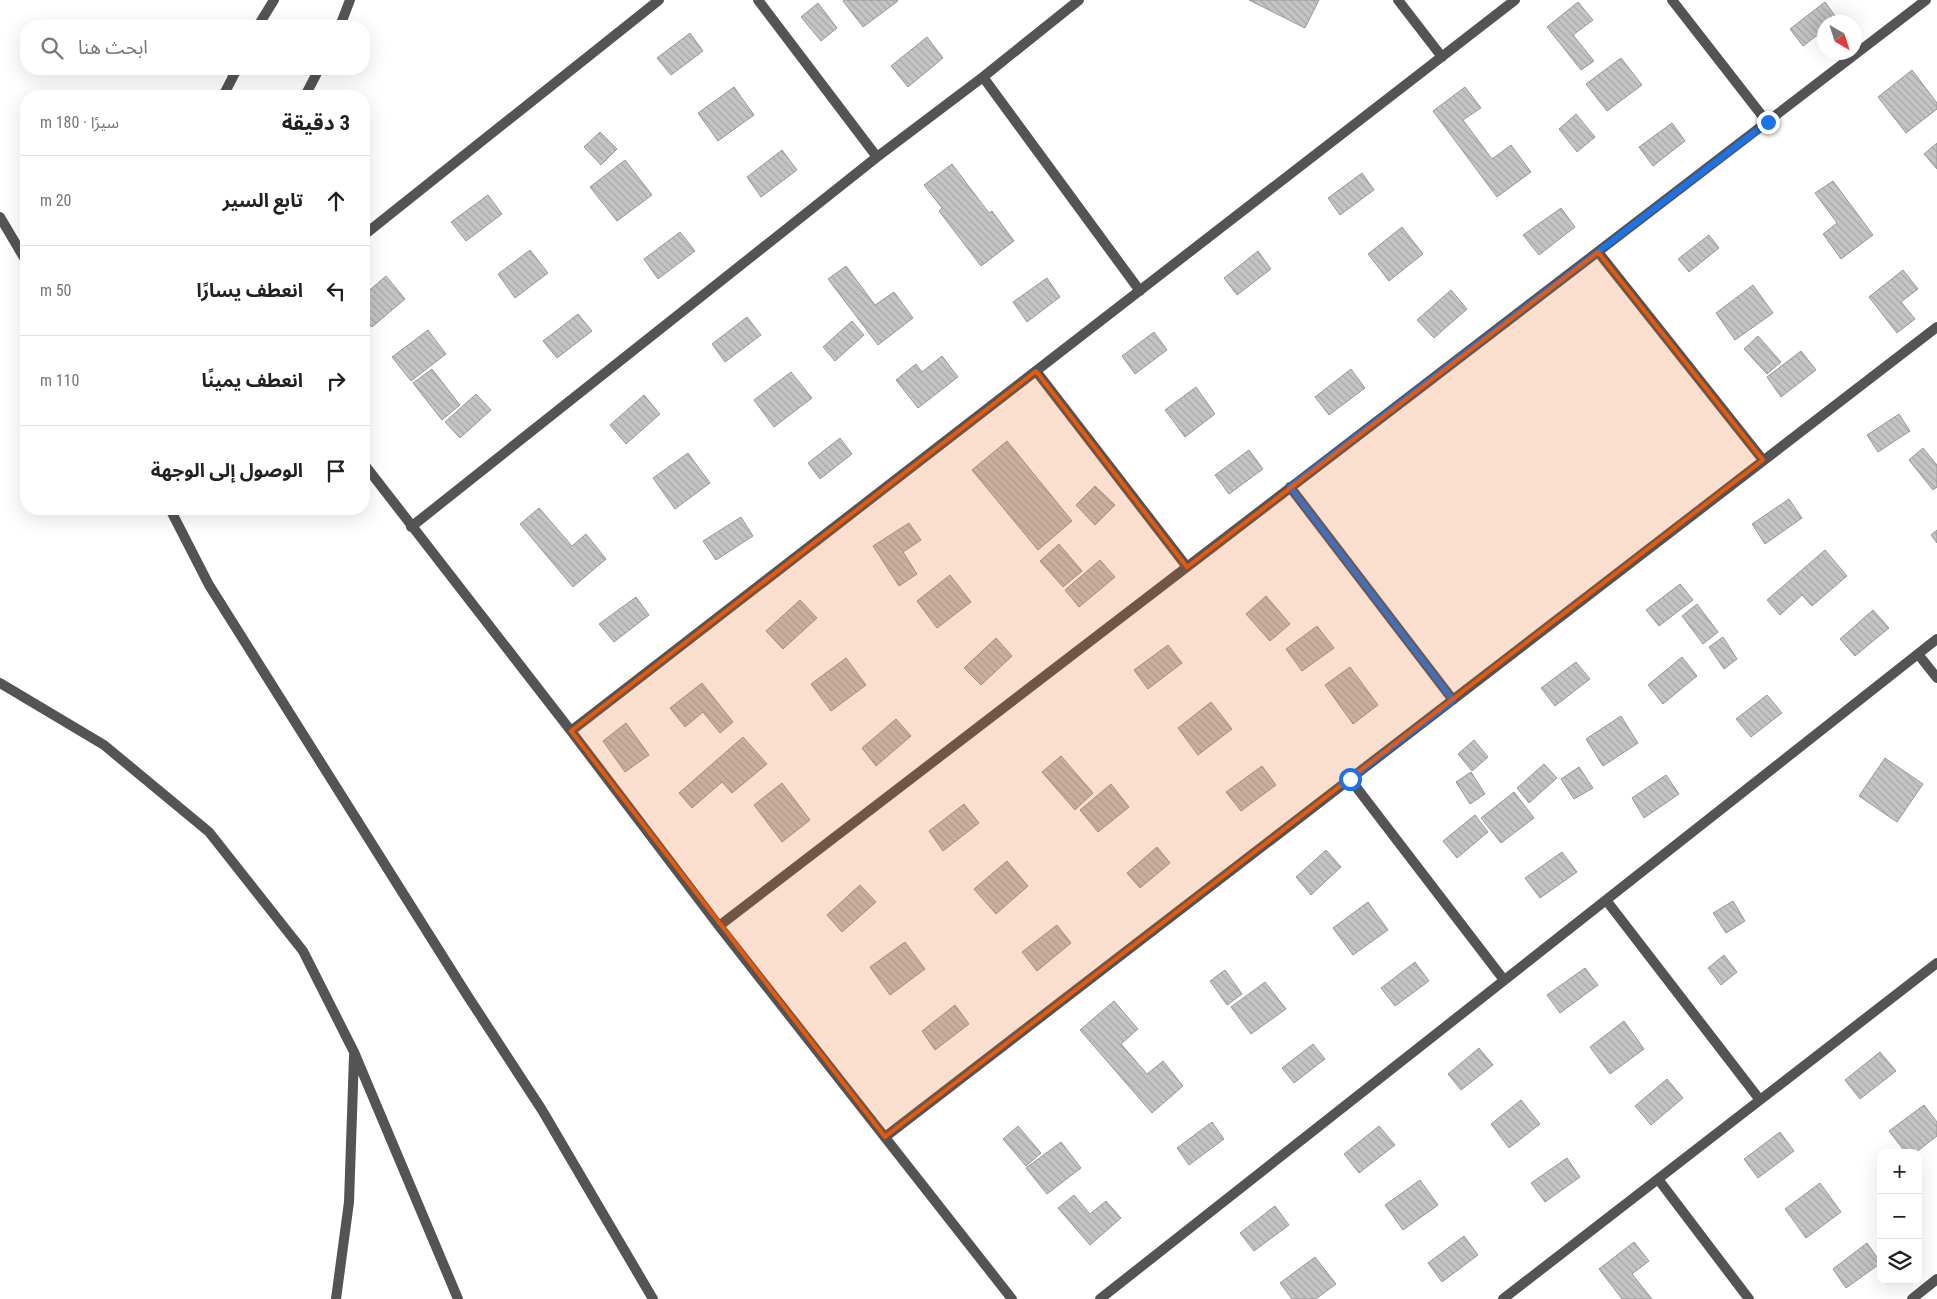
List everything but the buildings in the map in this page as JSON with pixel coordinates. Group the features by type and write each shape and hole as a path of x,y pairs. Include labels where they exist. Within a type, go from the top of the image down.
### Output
{"street":[{"path":"262,20 274,0"},
{"path":"342,20 350,0"},
{"path":"370,230 659,0"},
{"path":"758,0 877,157"},
{"path":"411,527 877,157 983,77 1079,0"},
{"path":"1398,0 1442,57"},
{"path":"571,731 1515,0"},
{"path":"1672,0 1768,122"},
{"path":"720,926 1926,0"},
{"path":"226,90 234,75"},
{"path":"308,90 316,75"},
{"path":"983,77 1140,290"},
{"path":"0,217 20,251"},
{"path":"1598,252 1763,460"},
{"path":"885,1137 1763,460 1935,333"},
{"path":"1036,371 1187,567"},
{"path":"370,472 720,926 1012,1299"},
{"path":"1290,487 1453,700"},
{"path":"173,515 209,585 467,995 542,1110 653,1299"},
{"path":"1100,1299 1937,639"},
{"path":"1918,654 1937,678"},
{"path":"0,683 104,745 210,832 303,951 354,1052 458,1299"},
{"path":"1350,779 1504,980"},
{"path":"1606,900 1760,1100"},
{"path":"1504,1299 1937,962"},
{"path":"336,1299 350,1202 354,1052"},
{"path":"1658,1179 1750,1299"},
{"path":"1912,1299 1937,1279"}],"highlighted area":[{"path":"1598,252 1763,460 885,1137 571,731 1036,371 1187,567"}],"route":[{"path":"1350,779 1453,700 1290,487 1768,122"}]}
